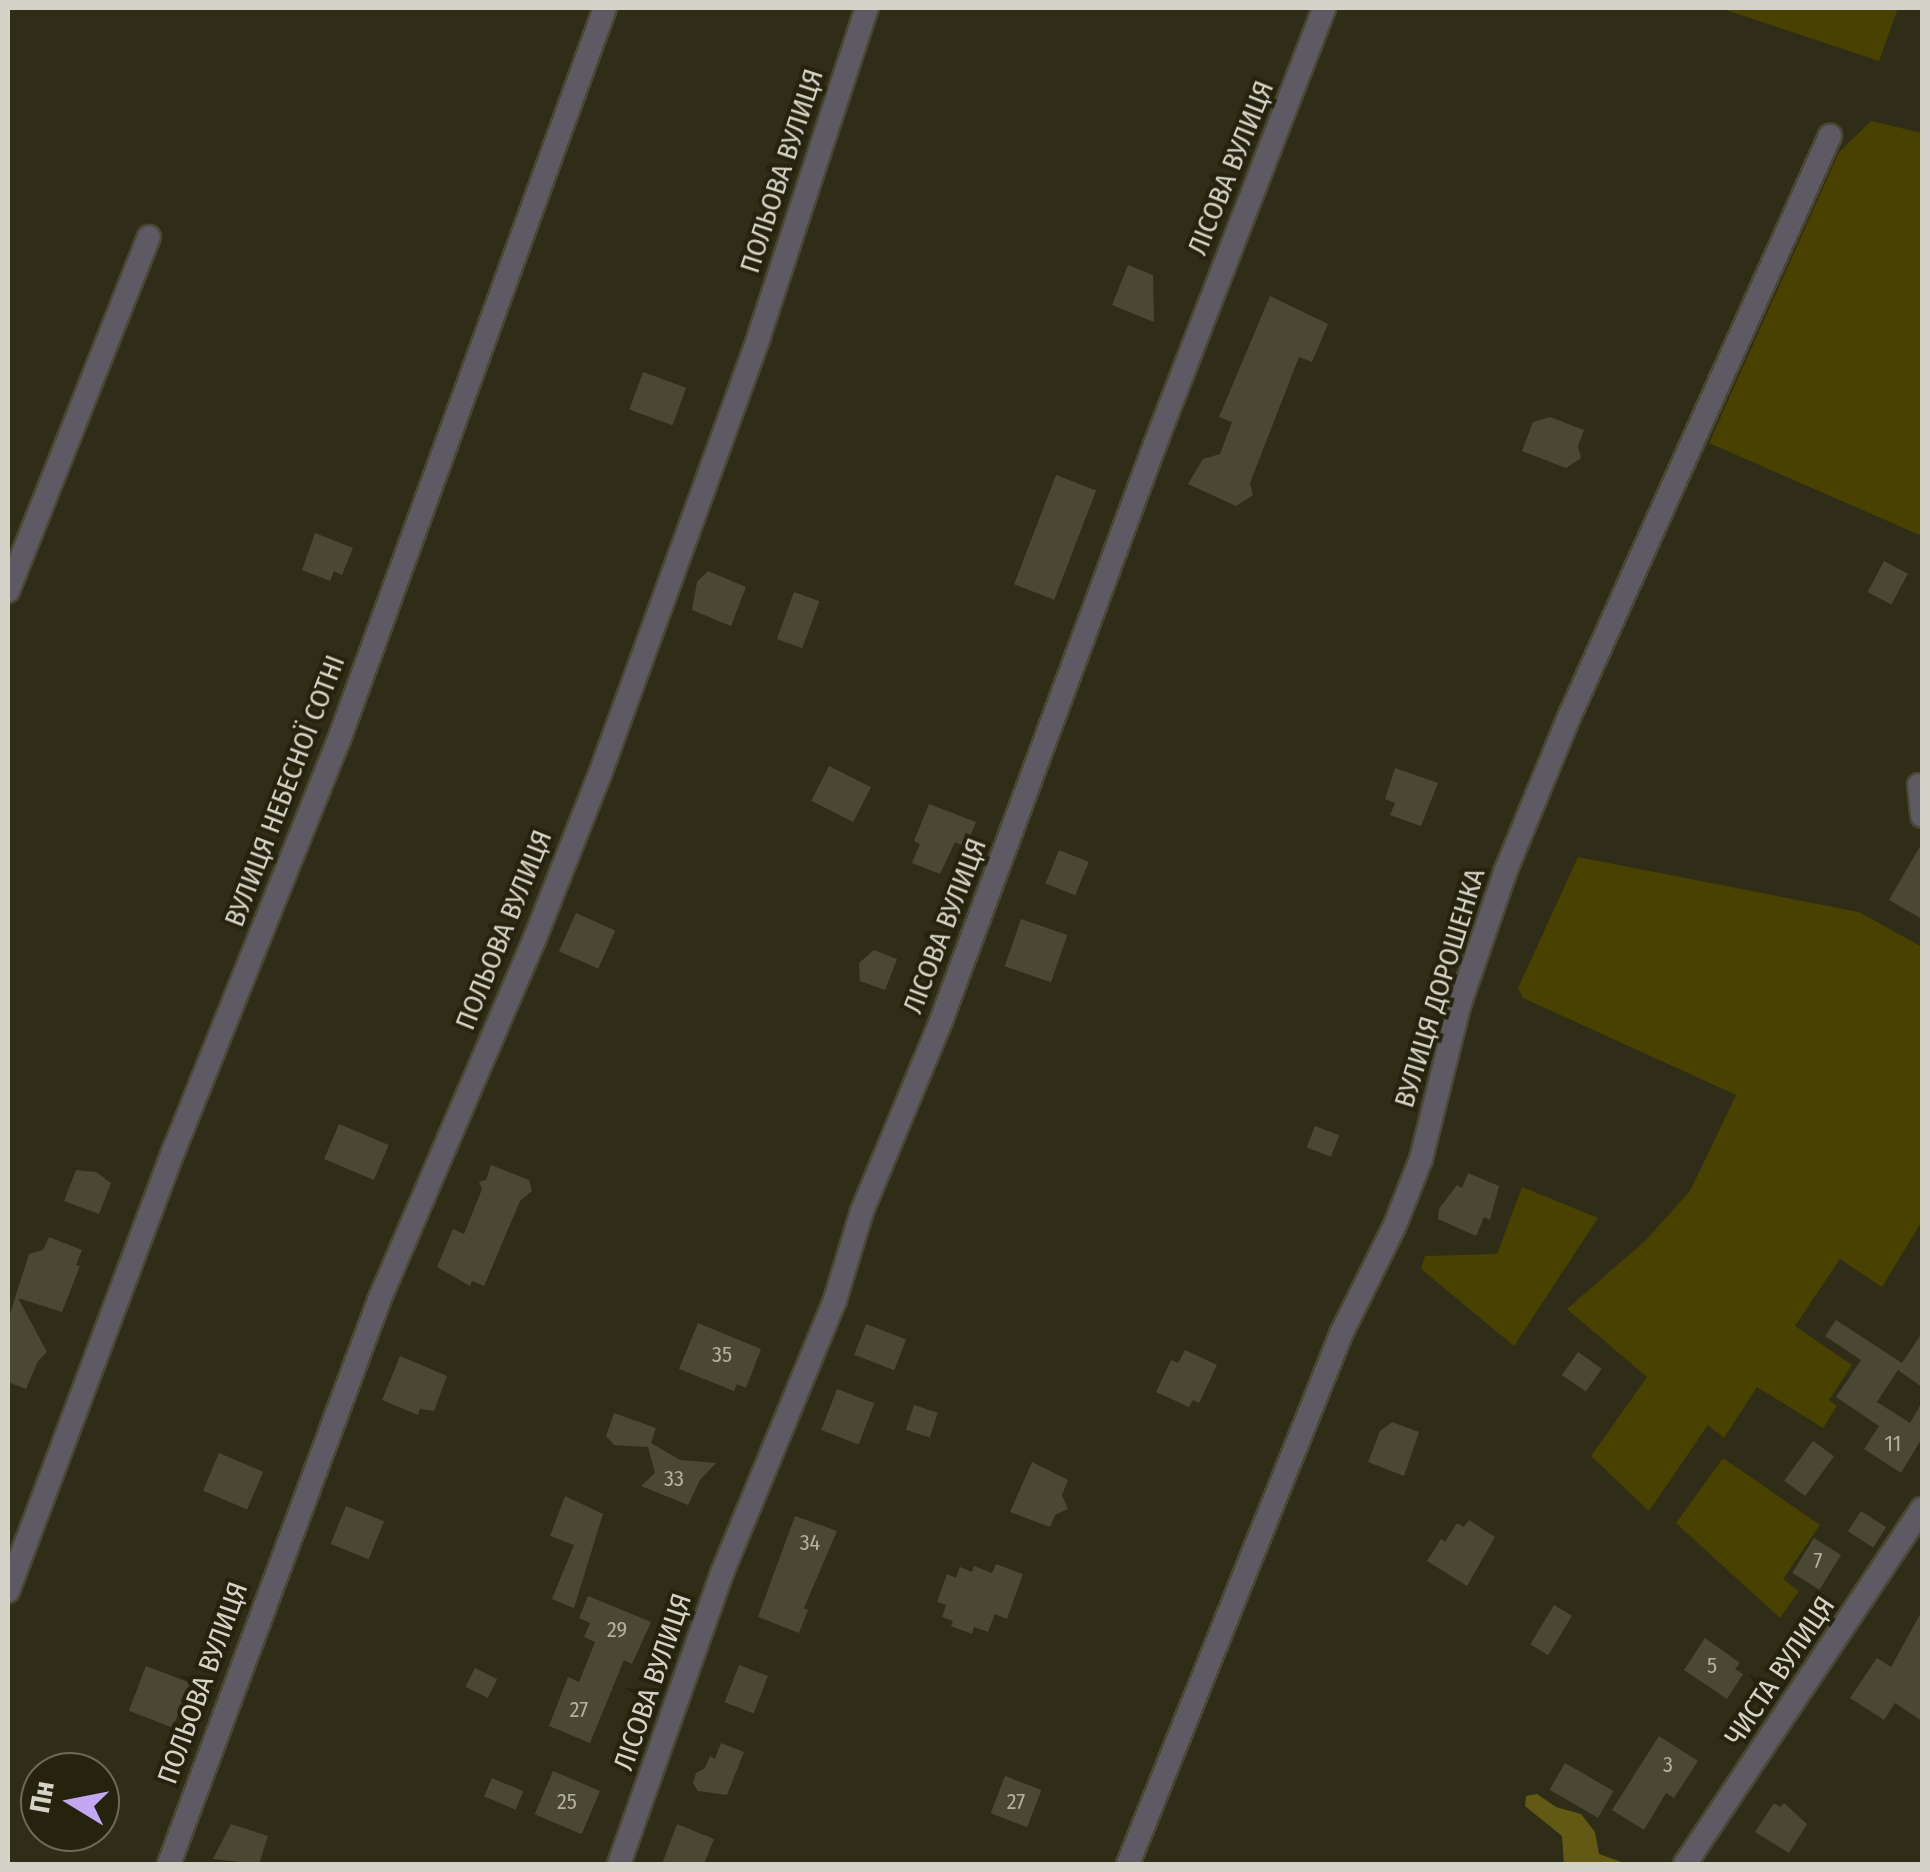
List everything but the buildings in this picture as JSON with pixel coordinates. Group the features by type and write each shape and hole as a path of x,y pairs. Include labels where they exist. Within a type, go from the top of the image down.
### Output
{"street":[{"name":"ВУЛИЦЯ НЕБЕСНОЇ СОТНІ","path":"8,1592 174,1150 340,737 606,8"},
{"name":"ПОЛЬОВА ВУЛИЦЯ","path":"169,1864 380,1298 535,938 600,774 765,317 867,8"},
{"name":"ЛІСОВА ВУЛИЦЯ","path":"619,1864 722,1573 835,1300 862,1211 942,1021 1156,442 1324,8"},
{"name":"ВУЛИЦЯ ДОРОШЕНКА","path":"1128,1864 1342,1332 1421,1159 1460,1003 1506,870 1577,699 1830,136"},
{"path":"8,591 149,236"},
{"path":"1918,784 1922,816"},
{"name":"ЧИСТА ВУЛИЦЯ","path":"1685,1864 1922,1509"}],"shaded area":[{"path":"1720,8 1898,8 1879,61"},
{"path":"1871,121 1922,133 1922,536 1709,443 1839,152"},
{"path":"1578,857 1859,912 1922,947 1922,1221 1882,1287 1840,1259 1795,1326 1852,1365 1829,1400 1837,1406 1823,1428 1757,1387 1724,1438 1708,1425 1649,1511 1591,1456 1647,1377 1567,1309 1645,1241 1690,1191 1736,1095 1523,998 1518,988"},
{"path":"1522,1187 1598,1218 1514,1346 1421,1269 1425,1256 1497,1254"},
{"path":"1723,1458 1820,1525 1783,1579 1799,1591 1780,1618 1676,1523"},
{"path":"1537,1794 1556,1807 1581,1814 1595,1832 1599,1854 1627,1864 1564,1864 1562,1836 1525,1806 1526,1796"}]}
